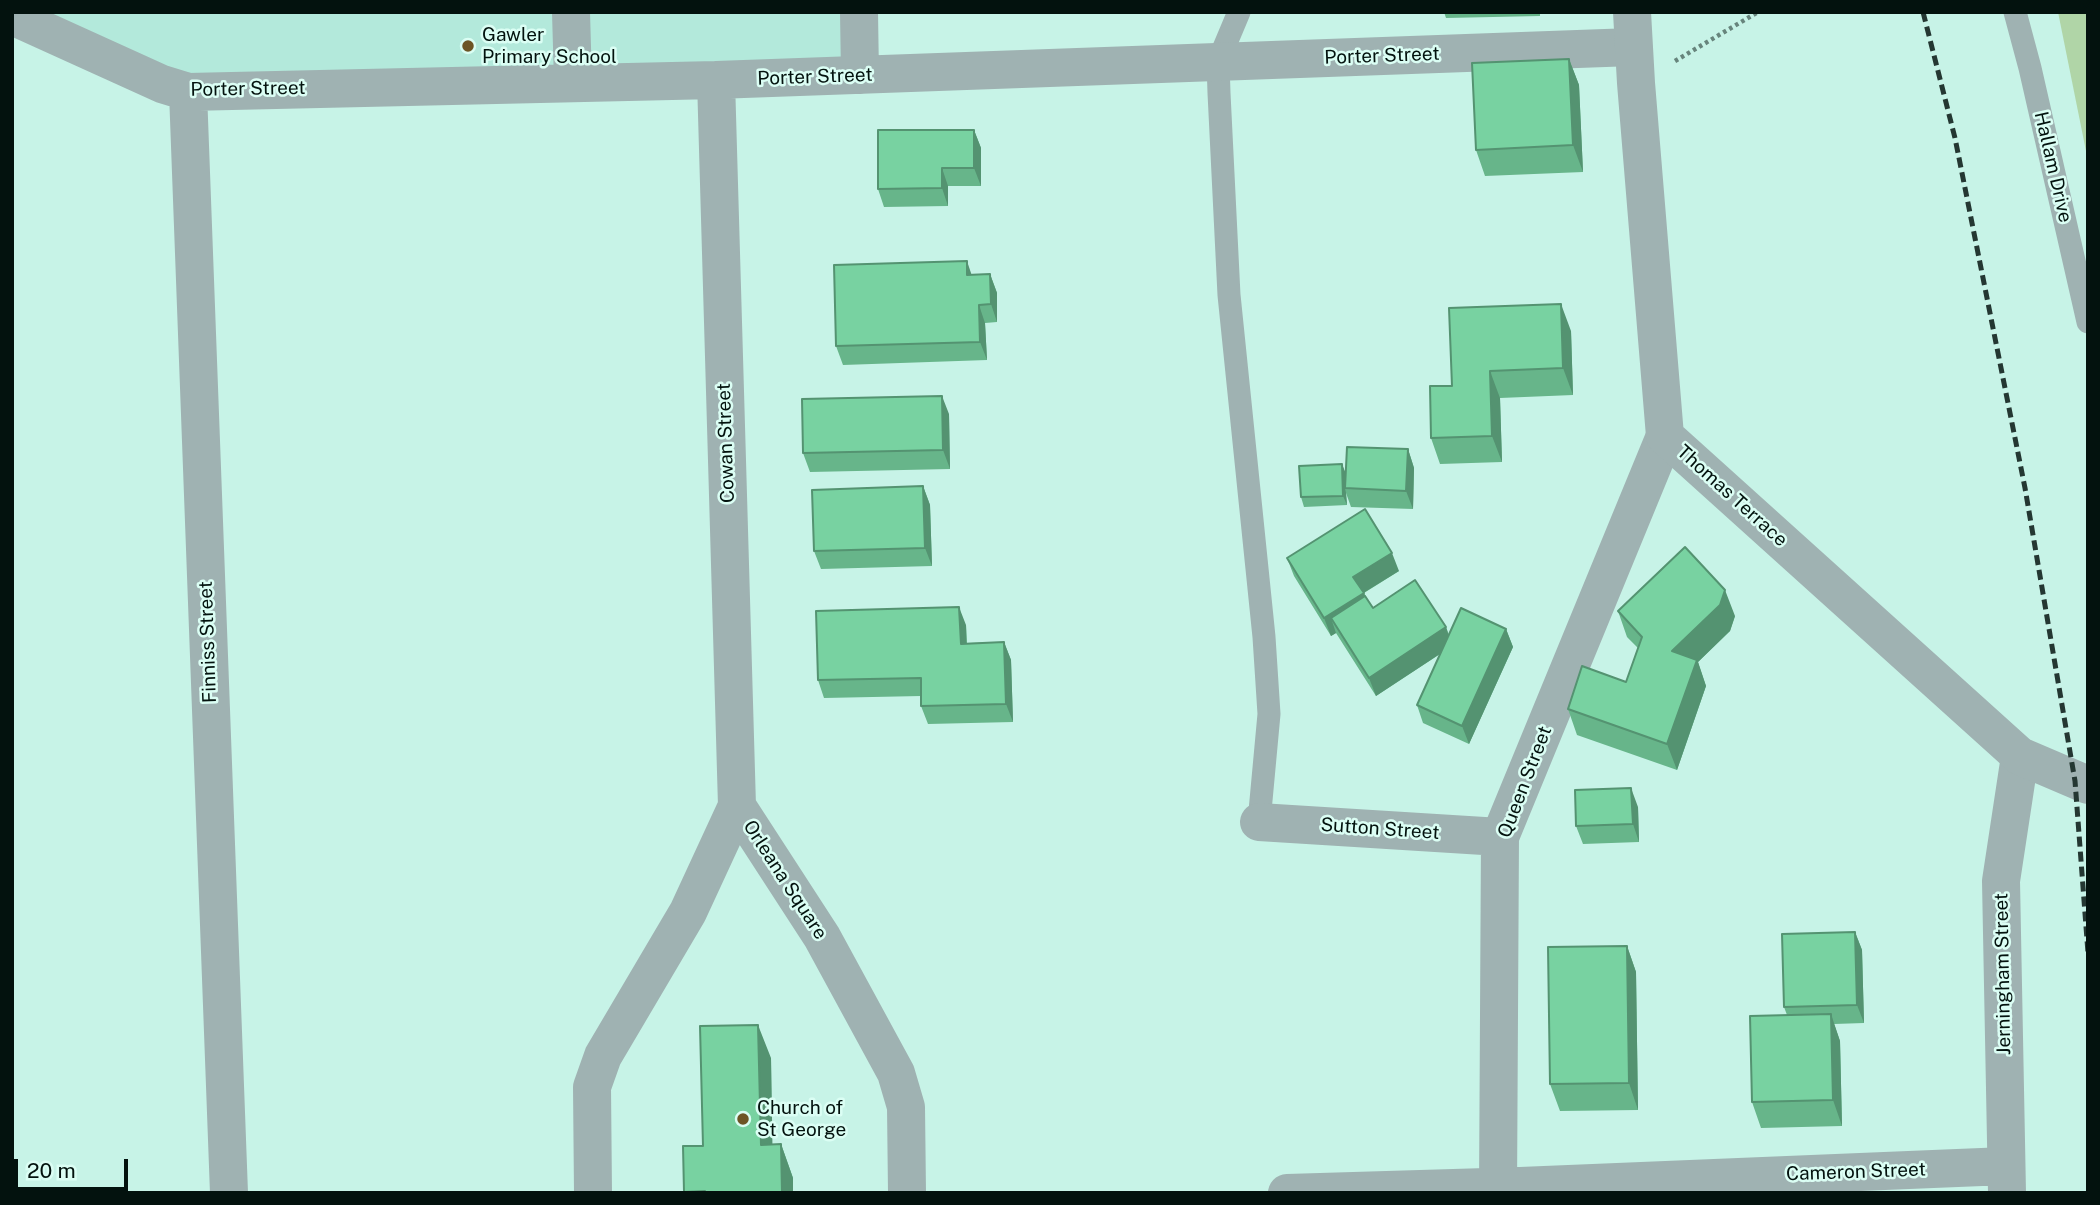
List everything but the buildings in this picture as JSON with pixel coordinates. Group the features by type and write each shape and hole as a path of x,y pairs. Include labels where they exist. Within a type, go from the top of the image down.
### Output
{"street":[{"path":"570,12 573,82"},
{"path":"859,12 860,75"},
{"name":"Porter Street","path":"12,16 162,84 187,92 716,80 1218,62 1633,30"},
{"name":"Thomas Terrace","path":"1633,30 1665,436 2020,756 2088,785"},
{"name":"Cowan Street","path":"716,80 737,806"},
{"name":"Finniss Street","path":"187,92 229,1193"},
{"name":"Queen Street","path":"1498,1190 1500,837 1665,436"},
{"name":"Jerningham Street","path":"2006,1179 2001,881 2020,756"},
{"name":"Orleana Square","path":"593,1193 592,1087 603,1056 688,912 737,806"},
{"name":"Orleana Square","path":"737,806 822,937 896,1073 906,1107 907,1193"},
{"name":"Sutton Street","path":"1259,822 1500,837"},
{"name":"Cameron Street","path":"1287,1193 2006,1179"}],"lane":[{"path":"1238,12 1218,62 1220,141 1229,295 1258,573 1268,701 1259,822"},
{"name":"Hallam Drive","path":"2015,12 2031,68 2088,322"}],"path":[{"path":"1675,61 1758,12"}],"shaded area":[{"name":"Gawler Primary School","path":"12,12 859,12 860,75 188,92"},
{"path":"2058,12 2088,12 2088,161"}],"railway":[{"path":"1923,12 1955,138 2025,488 2075,781 2088,953"}],"place":[{"name":"Gawler Primary School","path":"468,46"},
{"name":"Church of St George","path":"743,1119"}]}
